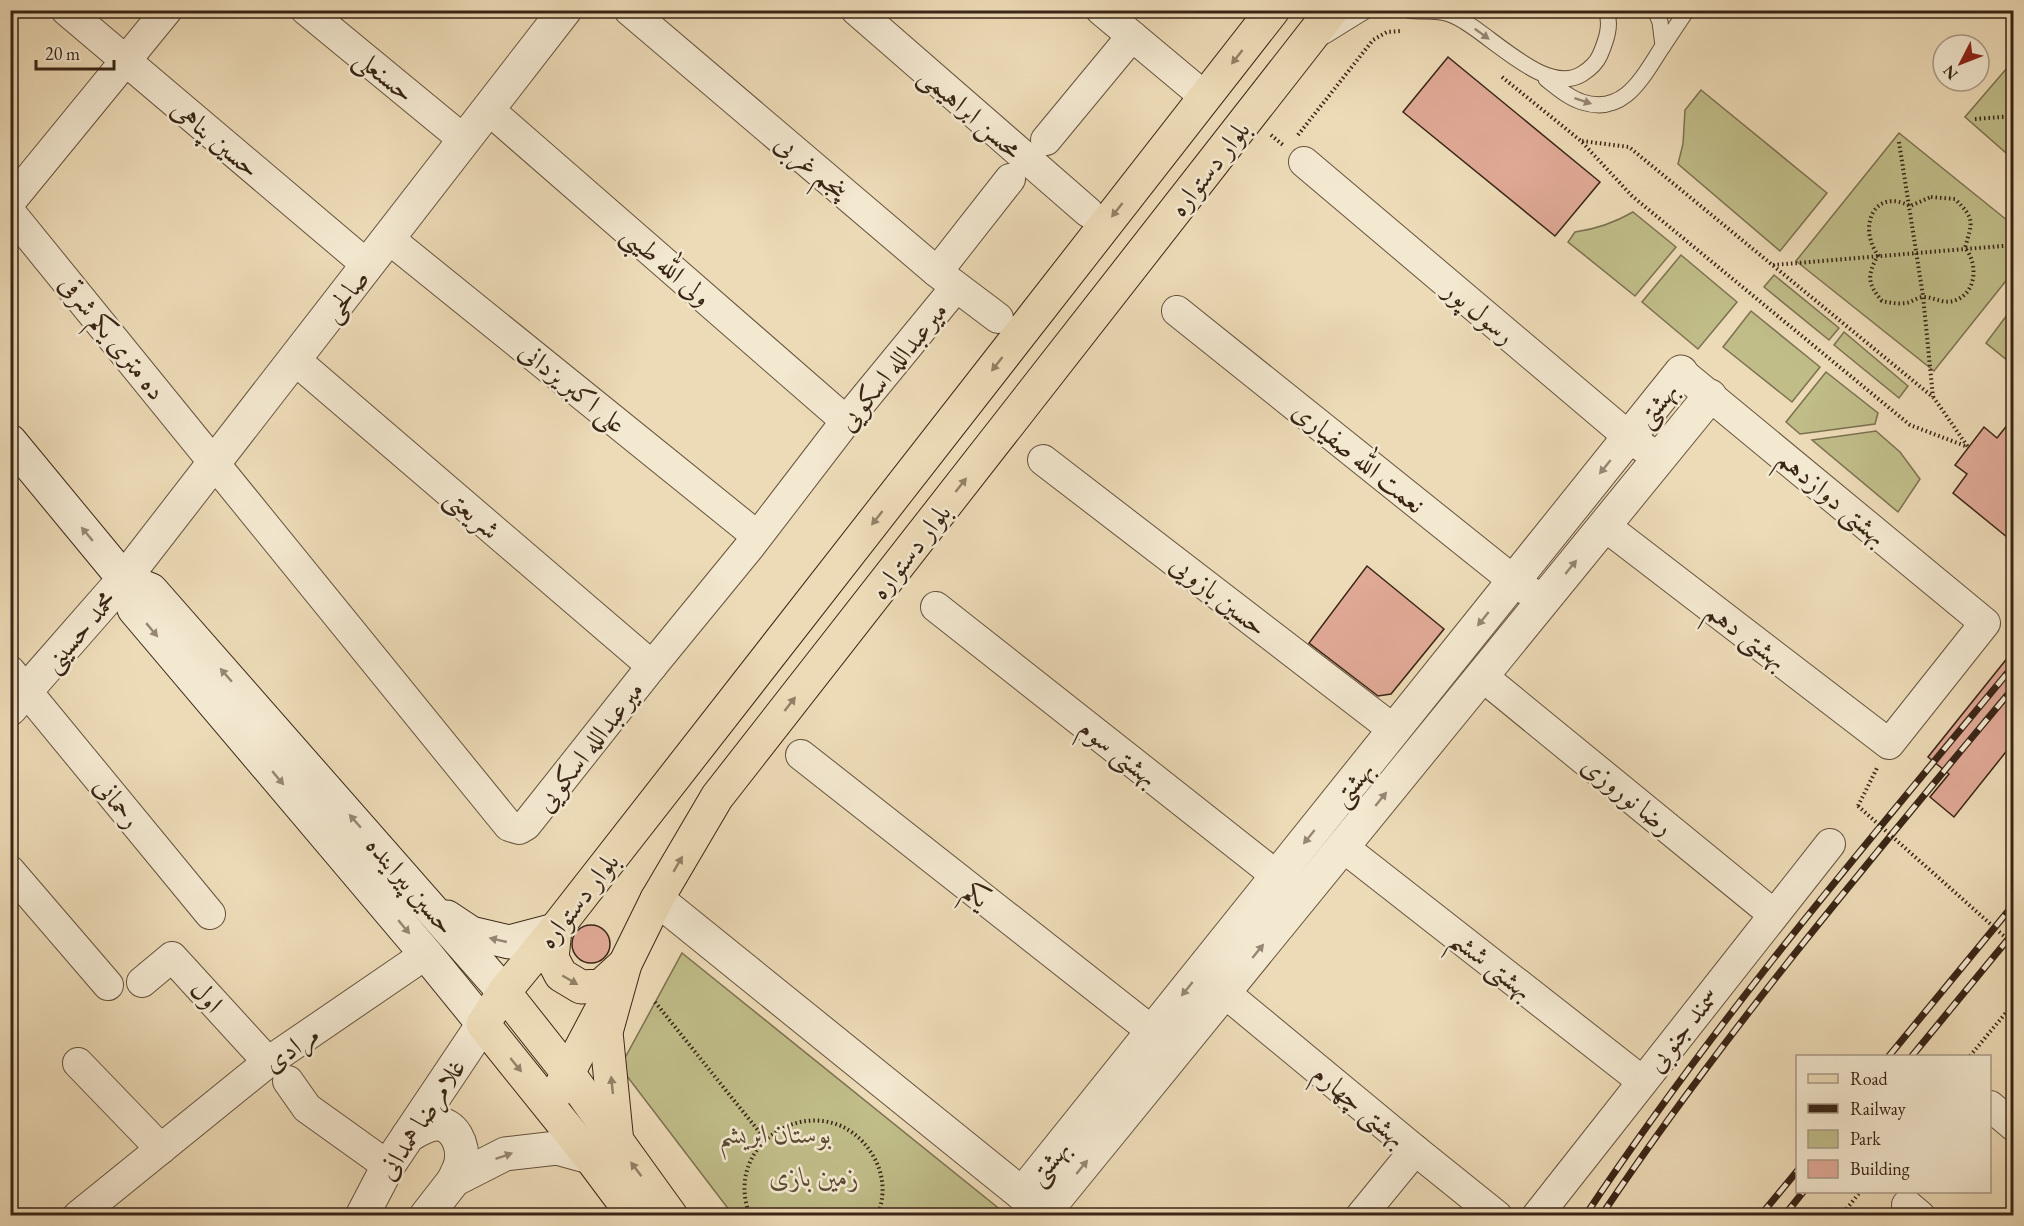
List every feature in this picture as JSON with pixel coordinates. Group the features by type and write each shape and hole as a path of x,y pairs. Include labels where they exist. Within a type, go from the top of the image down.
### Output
{"main road":[{"name":"بلوار دستواره","path":"604,1150 606,1032 625,964 657,899 717,797 1332,10"},
{"name":"بلوار دستواره","path":"483,1024 504,992 555,930 1205,97 1264,14"},
{"path":"555,930 552,958 561,975 581,987 601,986 625,964"},
{"path":"549,1106 625,964"},
{"name":"حسین پیراینده","path":"504,992 568,1073 634,1215"},
{"name":"حسین پیراینده","path":"483,1024 549,1106 604,1150 671,1215"}],"street":[{"name":"حسین پناهی","path":"66,10 367,265"},
{"path":"10,202 167,10"},
{"name":"حسنعلی","path":"306,10 464,140"},
{"name":"پنجم غربی","path":"628,10 946,280 998,318"},
{"name":"محسن ابراهیمی","path":"856,10 1088,212"},
{"path":"1101,10 1205,97"},
{"name":"صالحی","path":"124,579 488,109 556,14"},
{"path":"1046,140 1132,36"},
{"name":"ولی الله طیبی","path":"488,109 846,421"},
{"name":"رسول پور","path":"1296,155 1629,437 1659,459"},
{"name":"میرعبدالله اسکویی","path":"215,462 509,826 519,829 526,825 846,421 946,280 1010,179"},
{"name":"ده متری یکم شرقی","path":"10,212 215,462"},
{"name":"علی اکبر یزدانی","path":"388,238 757,536"},
{"name":"نعمت الله صفیاری","path":"1177,310 1514,581 1543,601"},
{"name":"شریعتی","path":"294,359 652,666"},
{"name":"بهشتی","path":"657,899 1039,1207 1153,1032 1681,372"},
{"name":"بهشتی دوازدهم","path":"1681,372 1984,623 1889,744"},
{"path":"1039,1207 1224,992 1710,396"},
{"name":"حسین پیراینده","path":"10,441 124,579 134,609 483,1024"},
{"name":"حسین بازویی","path":"1043,460 1395,730"},
{"name":"بهشتی دهم","path":"1605,526 1889,744"},
{"name":"حسین پیراینده","path":"124,579 152,590 504,992"},
{"name":"محمد حسینی","path":"16,690 124,579"},
{"name":"بهشتی سوم","path":"936,607 1303,896"},
{"name":"رضا نوروزی","path":"1482,676 1773,914"},
{"name":"رحمانی","path":"16,690 210,914"},
{"name":"یکم","path":"801,755 1153,1032"},
{"name":"سمند جنوبی","path":"1537,1215 1830,844"},
{"name":"بهشتی ششم","path":"1342,847 1642,1081"},
{"path":"10,872 108,985"},
{"path":"429,905 471,933 509,942 555,930"},
{"name":"مرادی","path":"90,1212 161,1149 278,1072 426,954"},
{"name":"اول","path":"142,982 172,957 278,1072"},
{"name":"بهشتی چهارم","path":"1224,992 1497,1215"},
{"name":"غلامرضا همدانی","path":"362,1215 388,1166 483,1024"},
{"path":"78,1063 161,1149"},
{"path":"278,1072 307,1108 388,1166"},
{"path":"1991,1109 2013,1126"},
{"path":"408,1136 437,1123 449,1127 460,1141 461,1161 454,1180 426,1215"},
{"path":"454,1180 505,1154 557,1148 604,1150"},
{"path":"1361,1215 1415,1150"}],"lane":[{"path":"1302,50 1366,10"},
{"path":"1408,10 1449,14 1467,23 1581,102 1610,105 1631,91 1687,10"},
{"path":"1533,70 1564,80 1576,78 1597,63 1606,40 1609,18 1606,10"},
{"path":"1654,10 1660,22 1663,46"}],"path":[{"path":"1249,117 1296,155 1372,40 1387,32 1407,30"},
{"path":"1501,75 1581,141 1632,196 1910,425 1968,447 1934,398 1629,147 1581,141"},
{"path":"1975,119 2013,116"},
{"path":"1899,142 1923,297 1934,398"},
{"path":"1878,255 1870,241 1868,229 1870,216 1886,202 1898,200 1910,206 1931,197 1955,199 1965,209 1971,218 1971,229 1965,248"},
{"path":"1772,265 2013,245"},
{"path":"1878,255 1870,271 1870,284 1882,302 1905,303 1923,297 1943,302 1957,300 1968,290 1973,280 1972,256 1965,248"},
{"path":"1889,744 1858,806 2013,945"},
{"path":"655,1002 765,1139"},
{"path":"1971,1055 2013,1003"},
{"path":"750,1215 745,1204 744,1180 751,1158 765,1139 784,1126 805,1120 828,1121 848,1129 866,1144 878,1163 883,1184 881,1206 877,1215"},
{"path":"1841,1215 1858,1193"}],"green space":[{"path":"2013,61 2013,159 1965,117 1986,93 1991,93 1991,87"},
{"path":"1701,90 1827,193 1780,251 1678,164 1683,144 1685,110"},
{"path":"1899,133 2013,225 2013,272 1934,371 1796,261"},
{"path":"1633,212 1676,247 1635,296 1568,242 1575,232 1605,225"},
{"path":"1681,255 1737,302 1698,349 1642,302"},
{"path":"1774,275 1839,328 1829,340 1764,287"},
{"path":"2013,307 2013,365 1986,343"},
{"path":"1751,311 1820,367 1792,402 1723,347"},
{"path":"1844,332 1908,386 1899,398 1834,345"},
{"path":"1826,372 1878,413 1875,424 1800,434 1786,422"},
{"path":"1876,431 1900,452 1920,479 1898,512 1812,440"},
{"name":"بوستان ابریشم","path":"682,953 1007,1215 733,1215 620,1067"}],"building":[{"path":"1448,57 1600,182 1555,236 1403,112"},
{"path":"2013,418 2013,542 1953,493 1967,474 1955,465 1984,427 1997,438"},
{"path":"1367,566 1444,629 1391,694 1378,696 1309,643"},
{"path":"2013,651 2013,743 1954,817 1930,797 1949,774 1928,757"},
{"path":"591,925 604,931 610,944 604,957 591,963 578,957 572,944 578,931"}],"railway":[{"path":"1585,1216 1634,1144 1738,1004 1847,867 2014,665"},
{"path":"1601,1216 1698,1079 1749,1012 1853,881 2014,687"},
{"path":"1890,1055 2014,904"},
{"path":"1913,1055 2014,932"},
{"path":"1760,1216 1796,1172"},
{"path":"1784,1216 1802,1193"}],"park label":[{"name":"زمین بازی","path":"814,1176"}]}
